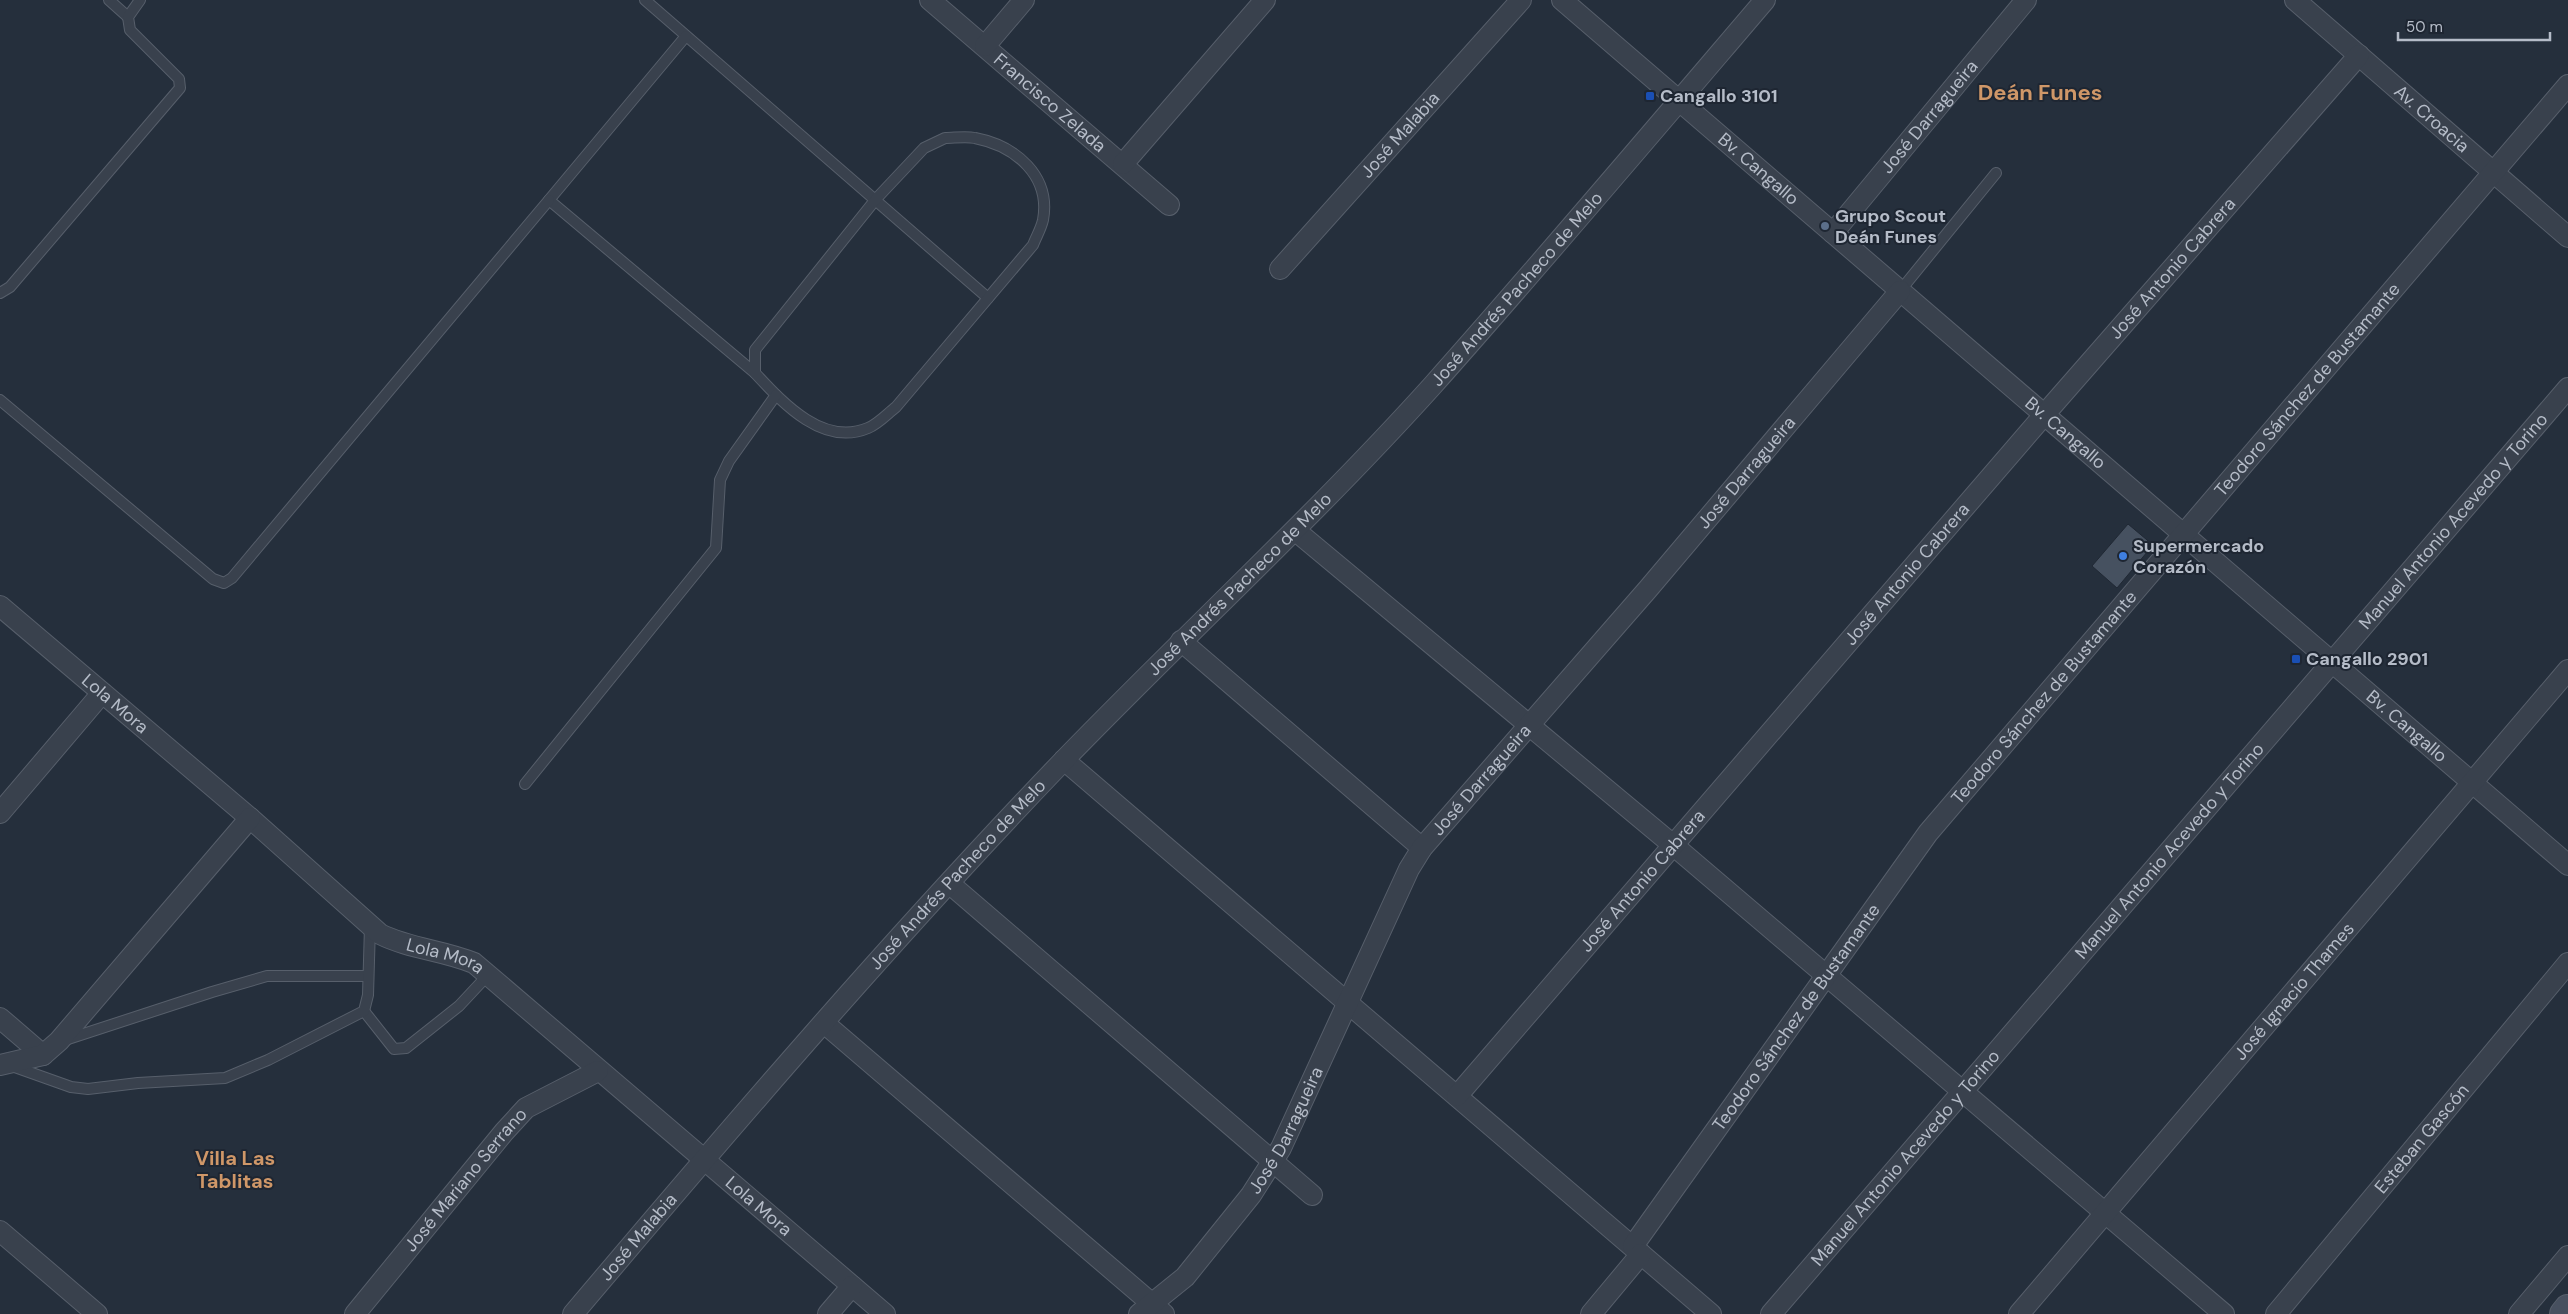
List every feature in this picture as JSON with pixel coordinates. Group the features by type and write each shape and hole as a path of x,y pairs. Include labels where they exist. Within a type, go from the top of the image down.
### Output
{"main road":[{"path":"2564,1314 2568,1309"}],"street":[{"name":"Francisco Zelada","path":"930,0 1123,164 1169,206"},
{"path":"984,46 1024,0"},
{"path":"1123,164 1266,0"},
{"name":"José Malabia","path":"1280,269 1521,0"},
{"name":"Bv. Cangallo","path":"1562,0 2568,865"},
{"name":"José Andrés Pacheco de Melo","path":"704,1160 824,1023 1064,760 1181,641 1296,531 1431,386 1765,0"},
{"name":"José Darragueira","path":"1833,233 2026,0"},
{"name":"Av. Croacia","path":"2295,0 2568,237"},
{"name":"José Antonio Cabrera","path":"1457,1096 2044,415 2358,55"},
{"name":"Teodoro Sánchez de Bustamante","path":"1590,1314 1826,976 1928,834 2568,85"},
{"name":"José Darragueira","path":"1151,1311 1185,1276 1251,1195 1273,1161 1349,1004 1409,869 1422,848 1648,589 1900,291"},
{"name":"Manuel Antonio Acevedo y Torino","path":"1771,1314 2330,662 2568,388"},
{"path":"1296,531 1673,845 2224,1314"},
{"name":"Lola Mora","path":"0,606 250,818 380,934 399,943 459,957 474,963 598,1071 885,1314"},
{"path":"1181,641 1422,848"},
{"name":"José Ignacio Thames","path":"2019,1314 2470,782 2568,670"},
{"path":"0,814 102,693"},
{"path":"1064,760 1711,1314"},
{"path":"3,1064 43,1055 59,1041 250,818"},
{"path":"950,884 1312,1195"},
{"name":"Esteban Gascón","path":"2276,1314 2568,963"},
{"path":"0,1018 43,1055"},
{"path":"824,1023 1151,1311"},
{"name":"José Mariano Serrano","path":"355,1314 504,1132 526,1108 598,1071"},
{"name":"José Malabia","path":"572,1314 704,1160"},
{"path":"0,1231 89,1311"},
{"path":"2519,1314 2568,1256"},
{"path":"828,1314 852,1286"}],"lane":[{"path":"0,293 10,287 180,88 179,78 130,30 128,17 109,0"},
{"path":"128,17 140,0"},
{"path":"645,0 988,298"},
{"path":"0,400 213,579 224,583 232,578 686,36"},
{"path":"549,200 755,373 776,395 803,418 833,432 854,432 870,428 896,407 1033,245 1043,222 1044,202 1038,179 1023,161 998,144 973,138 945,138 924,148 876,199 764,336 755,350 755,373"},
{"path":"1900,291 1996,174"},
{"path":"525,784 716,548 720,480 729,460 776,395"},
{"path":"3,1064 71,1087 88,1089 138,1083 225,1078 268,1060 364,1010 368,995 370,924"},
{"path":"59,1041 267,976 368,976"},
{"path":"364,1010 394,1049 406,1048 459,1006 487,976"}],"building":[{"name":"Supermercado Corazón","path":"2128,524 2153,545 2117,588 2092,566"}],"place":[{"name":"Cangallo 3101","path":"1650,96"},
{"name":"Grupo Scout Deán Funes","path":"1825,226"},
{"name":"Supermercado Corazón","path":"2123,556"},
{"name":"Cangallo 2901","path":"2296,659"}],"district":[{"name":"Deán Funes","path":"2040,92"},
{"name":"Villa Las Tablitas","path":"235,1170"}]}
